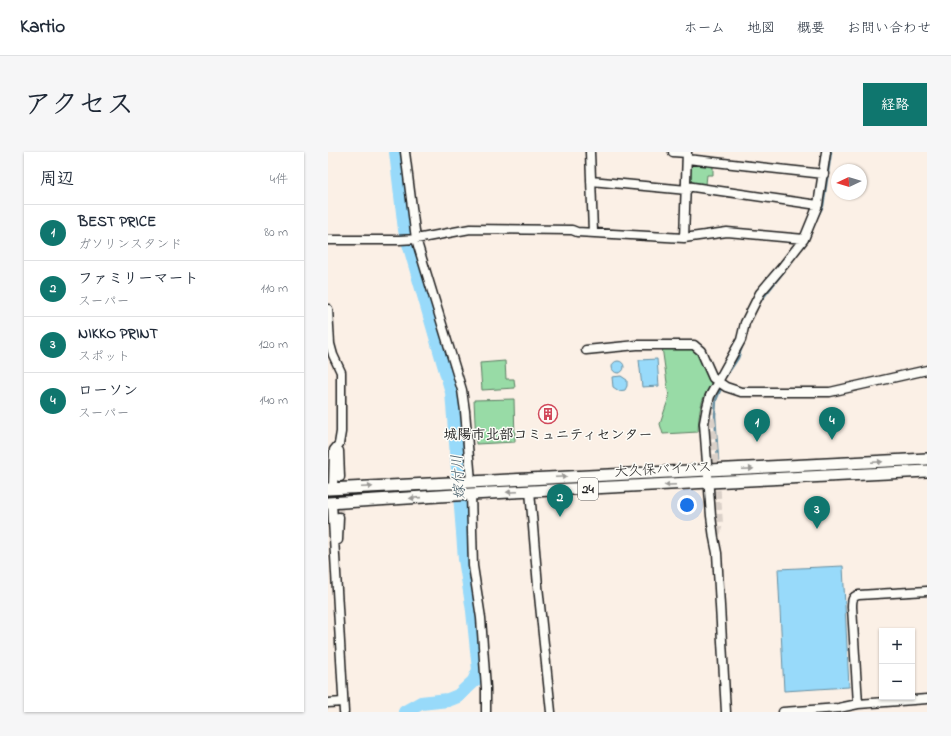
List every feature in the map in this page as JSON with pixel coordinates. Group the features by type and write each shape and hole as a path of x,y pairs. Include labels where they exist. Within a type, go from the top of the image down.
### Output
{"highway":[{"name":"大久保バイパス","path":"330,488 927,460"},
{"name":"大久保バイパス","path":"330,503 469,494 927,472"}],"street":[{"path":"405,152 416,239 462,390 465,411 468,481"},
{"path":"590,152 593,232"},
{"path":"673,152 824,174"},
{"path":"726,712 717,553 711,516 709,471 704,423 706,407 710,396 742,340 745,323 760,292 804,239 818,205 824,174 826,152"},
{"path":"684,238 687,155"},
{"path":"591,181 686,188 818,205"},
{"path":"328,240 416,239 470,229 572,230 577,232 684,238 727,232 804,239"},
{"path":"328,309 330,344 333,355 341,372 341,432 339,444 340,477"},
{"path":"586,350 637,345 694,345 701,351 713,378 718,382 741,392 830,392 927,370"},
{"path":"330,488 334,450 339,444"},
{"path":"530,491 551,712"},
{"path":"469,494 473,566 482,618 486,712"},
{"path":"330,503 344,712"},
{"path":"334,553 338,540 339,517"},
{"path":"858,704 852,607 853,599 859,595 927,591"},
{"path":"783,712 838,708 858,704 927,699"},
{"path":"328,703 343,702"}],"green space":[{"path":"690,164 713,166 713,175 707,175 706,184 691,182"},
{"path":"662,347 695,349 711,384 704,396 701,407 698,432 663,434 660,424 669,397"},
{"path":"505,361 506,379 514,379 515,388 482,390 480,363"},
{"path":"514,399 515,442 476,444 474,400"}],"water":[{"path":"657,359 659,386 642,387 639,360"},
{"path":"616,361 620,361 624,367 620,373 616,373 612,369 612,365"},
{"path":"621,376 627,380 627,386 625,390 619,391 613,387 612,377"},
{"path":"843,566 849,687 784,691 778,569"}],"waterway":[{"name":"嫁付川","path":"396,152 405,230 452,392 465,559 473,611 479,670 474,681 458,696 448,700 421,703 405,712"},
{"path":"816,219 823,206 831,152"},
{"path":"759,303 784,271"},
{"path":"726,376 738,358 744,341"},
{"path":"718,460 715,416 716,400 721,388"}],"tunnel":[{"path":"707,407 712,425 719,523 714,538"},
{"path":"339,517 340,477"}],"place":[{"name":"城陽市北部コミュニティセンター","path":"548,414"},
{"name":"ローソン","path":"832,440"},
{"name":"BEST PRICE","path":"757,442"},
{"name":"ファミリーマート","path":"560,517"},
{"name":"NIKKO PRINT","path":"817,529"}]}
